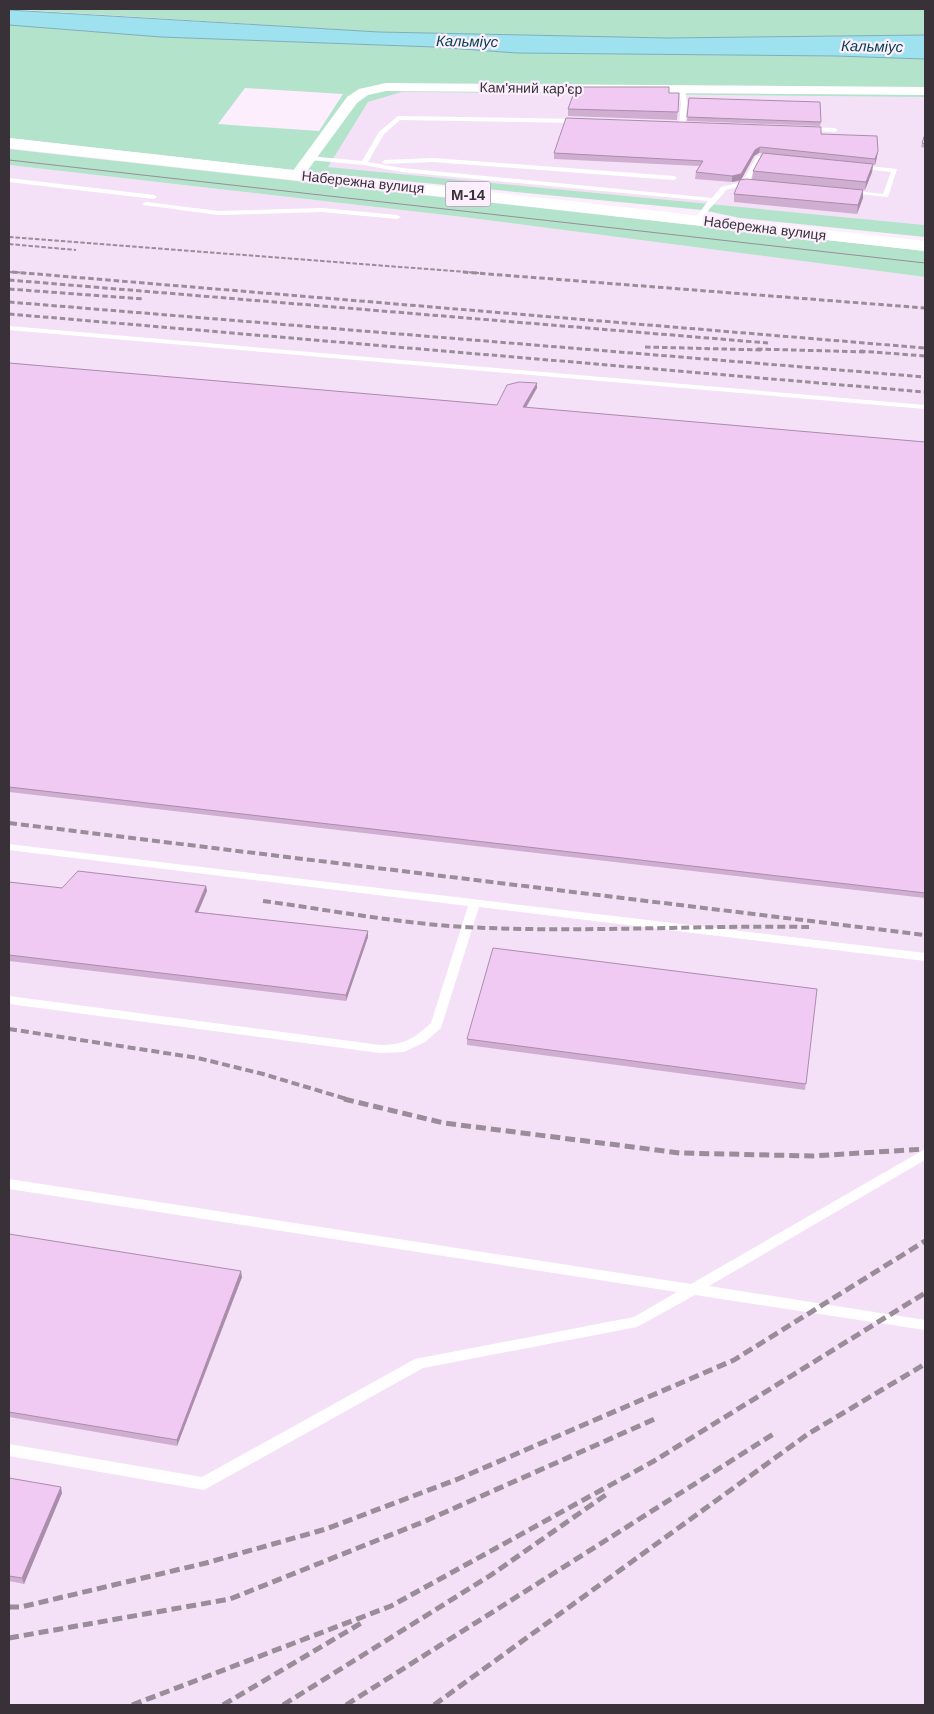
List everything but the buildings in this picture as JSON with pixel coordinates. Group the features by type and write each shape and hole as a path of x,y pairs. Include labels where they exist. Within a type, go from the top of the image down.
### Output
{"highway":[{"name":"Набережна вулиця","path":"9,143 925,246"}],"street":[{"name":"Кам'яний кар'єр","path":"297,175 329,134 352,100 356,96 374,89 399,86 925,91"}],"lane":[{"path":"682,89 684,104 682,125"},
{"path":"364,163 381,133 398,118 588,121"},
{"path":"673,124 692,125"},
{"path":"797,129 835,130"},
{"path":"309,158 364,163 402,170 716,200"},
{"path":"745,183 759,158 788,160"},
{"path":"364,163 433,160 674,178"},
{"path":"839,192 886,196 895,170 846,166"},
{"path":"9,180 154,197 146,204 218,213 322,210 397,217"},
{"path":"698,220 702,210 716,200 723,188 745,183 764,185"},
{"path":"9,328 925,407"},
{"path":"9,847 925,957"},
{"path":"9,1000 380,1049 400,1049 421,1039 437,1025 475,902"},
{"path":"9,1450 204,1484 420,1362 637,1322 925,1154"},
{"path":"9,1184 488,1256 925,1325"}],"shaded area":[{"path":"402,92 925,97 925,225 327,168 368,102"},
{"path":"9,165 463,217 925,277 925,1705 9,1705"}],"green space":[{"path":"9,9 925,9 925,35 668,38 379,32"},
{"path":"9,25 161,37 434,47 517,53 836,56 925,59 925,97 402,92 368,102 328,167 925,225 925,237 740,218 702,210 300,171 9,138","holes":["245,88 343,94 319,131 218,124"]},
{"path":"9,149 925,251 925,277 463,217 9,165"}],"water":[{"name":"Кальміус","path":"9,10 379,32 668,38 925,35 925,59 836,56 517,53 434,47 161,37 9,25"}],"tram line":[{"path":"9,160 925,263"}],"railway":[{"path":"9,237 479,273"},
{"path":"9,244 76,250"},
{"path":"9,272 18,273"},
{"path":"12,272 18,273"},
{"path":"463,272 925,308"},
{"path":"18,273 27,273"},
{"path":"18,273 925,348"},
{"path":"9,280 768,343"},
{"path":"9,289 144,299"},
{"path":"9,302 925,377"},
{"path":"9,314 925,392"},
{"path":"645,347 763,350"},
{"path":"757,349 867,352"},
{"path":"860,351 925,356"},
{"path":"9,823 925,935"},
{"path":"263,901 389,919 465,927 508,929 809,927"},
{"path":"9,1029 198,1058 263,1074 350,1100"},
{"path":"344,1099 444,1123 680,1153 813,1156 925,1149"},
{"path":"9,1607 21,1607 206,1563 326,1529 458,1479 734,1360 925,1241"},
{"path":"132,1705 391,1606 654,1461 925,1293"},
{"path":"434,1705 808,1434 925,1364"},
{"path":"9,1638 230,1599 423,1522 657,1418"},
{"path":"346,1705 775,1433"},
{"path":"283,1705 491,1575 607,1494"},
{"path":"223,1705 363,1622"}]}
